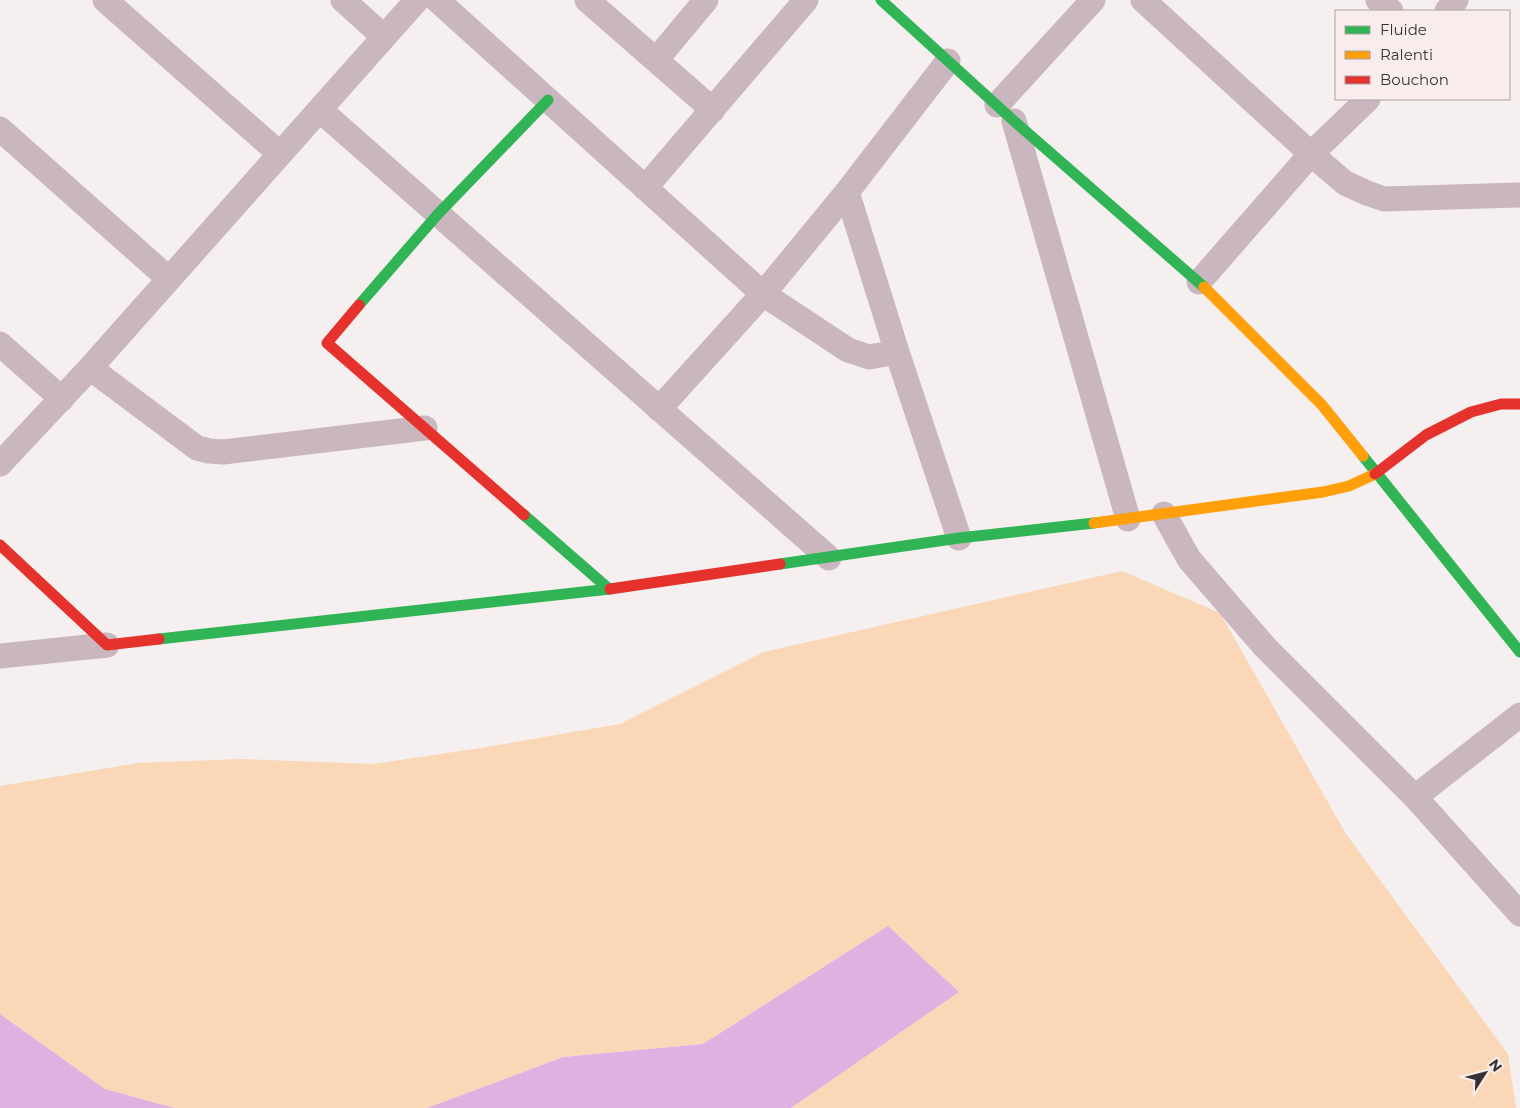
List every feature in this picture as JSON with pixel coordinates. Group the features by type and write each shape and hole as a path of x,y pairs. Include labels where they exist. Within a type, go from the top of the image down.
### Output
{"street":[{"path":"106,0 280,154"},
{"path":"343,0 384,37"},
{"path":"0,464 90,368 417,0"},
{"path":"436,0 763,294 848,350 869,357 897,352"},
{"path":"587,0 713,110"},
{"path":"656,60 706,0"},
{"path":"645,188 806,0"},
{"path":"881,0 1005,113 1200,282 1322,405 1520,652"},
{"path":"1005,113 1093,0"},
{"path":"1143,0 1345,183 1384,199 1520,195"},
{"path":"1378,0 1390,10"},
{"path":"1447,10 1456,0"},
{"path":"659,410 763,294 847,192 948,60"},
{"path":"548,100 438,214 327,343 609,589"},
{"path":"1200,282 1311,154 1367,100"},
{"path":"320,110 829,558"},
{"path":"1005,113 1128,519"},
{"path":"0,129 169,279"},
{"path":"847,192 897,352 959,538"},
{"path":"0,344 62,399"},
{"path":"90,368 198,448 209,451 223,452 425,428"},
{"path":"0,656 609,589 959,538 1128,519 1323,492 1349,486 1377,473 1426,435 1471,412 1501,404 1520,404"},
{"path":"1164,514 1189,559 1265,646 1415,797 1520,914"},
{"path":"0,545 107,645"},
{"path":"1415,797 1520,715"}],"shaded area":[{"path":"1122,571 1220,613 1346,834 1508,1054 1516,1108 791,1108 959,992 888,926 703,1044 563,1057 427,1108 174,1108 105,1089 0,1014 0,786 138,763 240,759 373,764 620,724 764,652"},
{"path":"888,926 959,992 791,1108 427,1108 563,1057 703,1044"},
{"path":"0,1014 105,1089 174,1108 0,1108"}],"traffic: fast":[{"path":"881,0 1014,121 1204,287"},
{"path":"359,305 438,214 548,100"},
{"path":"1363,456 1520,652"},
{"path":"524,515 609,589"},
{"path":"780,564 959,538 1094,523"},
{"path":"159,639 610,589"}],"traffic: slow":[{"path":"1204,287 1322,405 1363,456"},
{"path":"1094,523 1323,492 1349,486 1375,474"}],"traffic: jam":[{"path":"359,305 327,343 524,515"},
{"path":"1375,474 1426,435 1471,412 1501,404 1520,404"},
{"path":"0,545 107,645 159,639"},
{"path":"610,589 780,564"}]}
